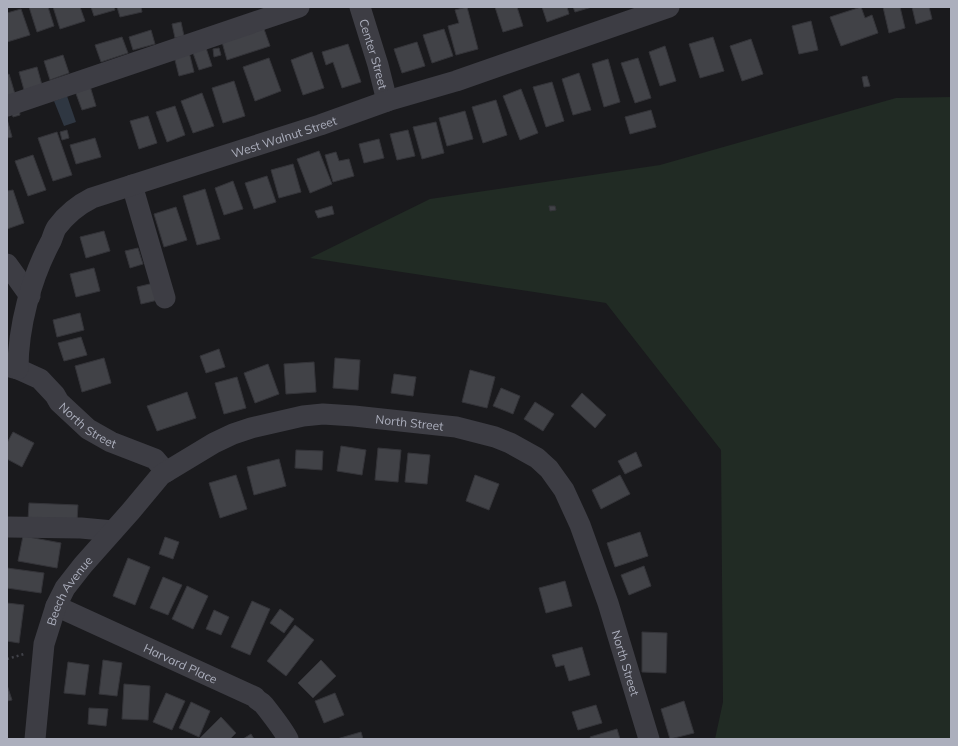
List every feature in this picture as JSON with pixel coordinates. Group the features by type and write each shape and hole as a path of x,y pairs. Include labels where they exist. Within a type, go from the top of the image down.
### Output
{"street":[{"path":"7,106 299,7"},
{"name":"Center Street","path":"360,7 378,65 387,101"},
{"name":"West Walnut Street","path":"13,367 18,359 23,318 32,286 45,251 56,229 68,214 92,198 320,125 387,101 456,81 669,7"},
{"path":"132,185 165,298"},
{"path":"7,264 30,296"},
{"name":"North Street","path":"13,367 40,379 60,402 88,429 111,442 155,459 166,472 214,443 233,434 251,428 303,416 323,414 456,427 495,437 510,443 537,458 549,469 564,490 580,525 608,603 650,739"},
{"name":"Beech Avenue","path":"35,739 44,644 56,606 65,588 76,574 161,475 166,472"},
{"path":"7,527 81,528 113,531"},
{"name":"Harvard Place","path":"56,606 255,697 258,702 263,704 273,716 288,739"}],"shaded area":[{"path":"67,96 76,122 64,126 54,101"},
{"path":"951,97 951,739 715,739 723,702 721,450 606,303 310,258 430,199 660,165 896,98"}],"building":[{"path":"29,7 48,7 54,26 37,32"},
{"path":"53,7 80,7 85,21 60,29"},
{"path":"91,7 114,7 115,10 94,16"},
{"path":"117,7 141,7 142,12 120,17"},
{"path":"467,7 478,49 456,55 448,26 459,23 455,10"},
{"path":"495,7 517,7 523,26 503,32"},
{"path":"542,7 567,7 569,14 547,22"},
{"path":"573,7 592,7 575,12"},
{"path":"861,7 865,18 872,15 878,33 841,46 830,17"},
{"path":"883,7 900,7 905,28 889,33"},
{"path":"912,7 929,7 932,19 916,24"},
{"path":"21,9 30,35 7,42 7,13"},
{"path":"811,21 818,50 799,54 792,26"},
{"path":"181,22 184,36 175,38 172,24"},
{"path":"264,29 270,46 227,60 222,42"},
{"path":"444,29 453,56 432,63 423,35"},
{"path":"151,30 155,44 133,50 129,37"},
{"path":"122,37 128,53 101,62 95,45"},
{"path":"713,37 724,71 700,78 689,44"},
{"path":"751,39 763,74 742,81 730,46"},
{"path":"417,42 425,66 402,73 394,49"},
{"path":"348,44 361,82 342,88 333,62 326,65 322,52"},
{"path":"665,46 676,81 660,86 649,52"},
{"path":"206,48 212,66 199,70 193,53"},
{"path":"219,48 221,55 214,57 213,49"},
{"path":"189,52 194,72 179,76 174,56"},
{"path":"312,52 324,88 303,95 291,60"},
{"path":"63,55 69,73 50,80 44,61"},
{"path":"269,58 281,91 255,101 243,67"},
{"path":"638,58 651,98 635,103 621,63"},
{"path":"608,59 620,102 604,107 592,64"},
{"path":"37,67 42,85 24,90 19,72"},
{"path":"579,73 591,110 573,115 562,79"},
{"path":"9,74 15,94 7,96 7,75"},
{"path":"867,76 870,86 864,87 862,77"},
{"path":"234,81 245,116 223,123 212,88"},
{"path":"552,82 564,121 546,127 533,87"},
{"path":"90,86 96,106 82,110 75,91"},
{"path":"521,89 538,133 520,140 503,96"},
{"path":"202,93 214,126 193,133 181,101"},
{"path":"496,100 507,135 483,143 472,107"},
{"path":"175,106 185,135 167,142 156,112"},
{"path":"19,109 20,115 13,117 11,110"},
{"path":"651,110 656,127 630,134 625,117"},
{"path":"465,111 473,139 447,146 439,118"},
{"path":"148,116 157,143 139,149 130,121"},
{"path":"7,119 12,137 7,138"},
{"path":"436,122 444,153 422,159 413,127"},
{"path":"67,130 69,138 62,140 60,132"},
{"path":"408,130 415,156 397,160 390,134"},
{"path":"57,132 72,175 53,181 38,138"},
{"path":"95,138 101,157 76,164 70,145"},
{"path":"379,139 384,158 364,163 359,144"},
{"path":"319,151 332,184 310,193 297,159"},
{"path":"336,152 339,161 349,159 354,176 333,182 325,155"},
{"path":"33,155 46,190 28,196 15,161"},
{"path":"293,164 301,192 279,198 271,170"},
{"path":"267,176 276,202 254,209 245,183"},
{"path":"233,181 243,209 224,215 215,188"},
{"path":"205,189 220,239 197,245 183,196"},
{"path":"13,190 24,223 7,229 7,191"},
{"path":"332,206 334,214 318,218 315,211"},
{"path":"549,206 555,206 556,210 550,211"},
{"path":"176,207 187,240 164,247 154,214"},
{"path":"104,231 110,251 86,258 80,237"},
{"path":"138,248 143,264 130,268 125,251"},
{"path":"94,268 100,291 76,297 70,274"},
{"path":"154,283 158,300 141,304 137,287"},
{"path":"80,313 84,330 57,337 53,320"},
{"path":"81,337 87,355 64,361 58,343"},
{"path":"219,349 225,367 206,373 200,356"},
{"path":"104,358 111,383 82,392 75,366"},
{"path":"335,358 360,360 358,390 333,388"},
{"path":"314,362 316,392 286,394 284,364"},
{"path":"268,364 279,394 255,403 244,373"},
{"path":"470,370 495,377 487,408 462,402"},
{"path":"394,374 416,377 413,396 391,393"},
{"path":"237,377 246,408 224,414 215,383"},
{"path":"501,388 520,396 513,414 493,406"},
{"path":"187,392 196,418 157,431 147,406"},
{"path":"582,393 606,415 595,428 571,406"},
{"path":"535,402 554,414 543,431 524,419"},
{"path":"13,432 34,443 22,467 7,459 7,443"},
{"path":"341,446 366,450 362,475 337,471"},
{"path":"378,448 401,450 398,482 375,480"},
{"path":"296,450 323,451 322,470 295,468"},
{"path":"636,452 642,466 625,474 618,461"},
{"path":"408,453 430,455 427,484 405,482"},
{"path":"279,459 286,486 254,495 247,467"},
{"path":"236,475 247,509 220,518 209,483"},
{"path":"475,475 499,484 489,510 466,501"},
{"path":"620,475 630,494 601,509 592,490"},
{"path":"29,503 78,505 77,522 28,520"},
{"path":"640,532 648,556 615,567 607,543"},
{"path":"23,536 61,543 57,568 18,561"},
{"path":"165,537 179,542 173,559 159,554"},
{"path":"128,558 150,567 135,605 113,596"},
{"path":"644,566 651,586 629,595 621,575"},
{"path":"7,568 44,573 41,593 7,588"},
{"path":"163,577 182,585 168,615 150,608"},
{"path":"565,581 572,606 546,613 539,588"},
{"path":"187,586 208,596 193,629 172,619"},
{"path":"252,601 270,609 250,655 231,647"},
{"path":"7,603 24,605 19,643 7,641"},
{"path":"280,609 294,619 284,633 270,623"},
{"path":"214,610 229,617 221,635 206,629"},
{"path":"295,625 314,640 286,676 267,661"},
{"path":"642,632 667,633 666,673 642,672"},
{"path":"582,647 590,675 569,681 564,665 556,667 552,655"},
{"path":"103,660 122,663 117,696 99,694"},
{"path":"321,660 336,676 313,698 298,683"},
{"path":"68,662 89,665 85,695 64,693"},
{"path":"124,684 150,686 148,720 122,719"},
{"path":"7,685 12,700 7,701"},
{"path":"166,693 185,701 172,730 153,722"},
{"path":"335,693 344,715 324,723 315,701"},
{"path":"684,701 694,733 670,739 661,709"},
{"path":"191,702 210,711 199,737 179,728"},
{"path":"596,705 602,723 578,730 572,712"},
{"path":"89,708 108,709 106,726 88,724"},
{"path":"221,717 236,733 230,739 199,739"},
{"path":"617,729 620,739 591,739 590,737"},
{"path":"361,732 363,739 337,739"},
{"path":"251,734 254,739 243,739"}]}
